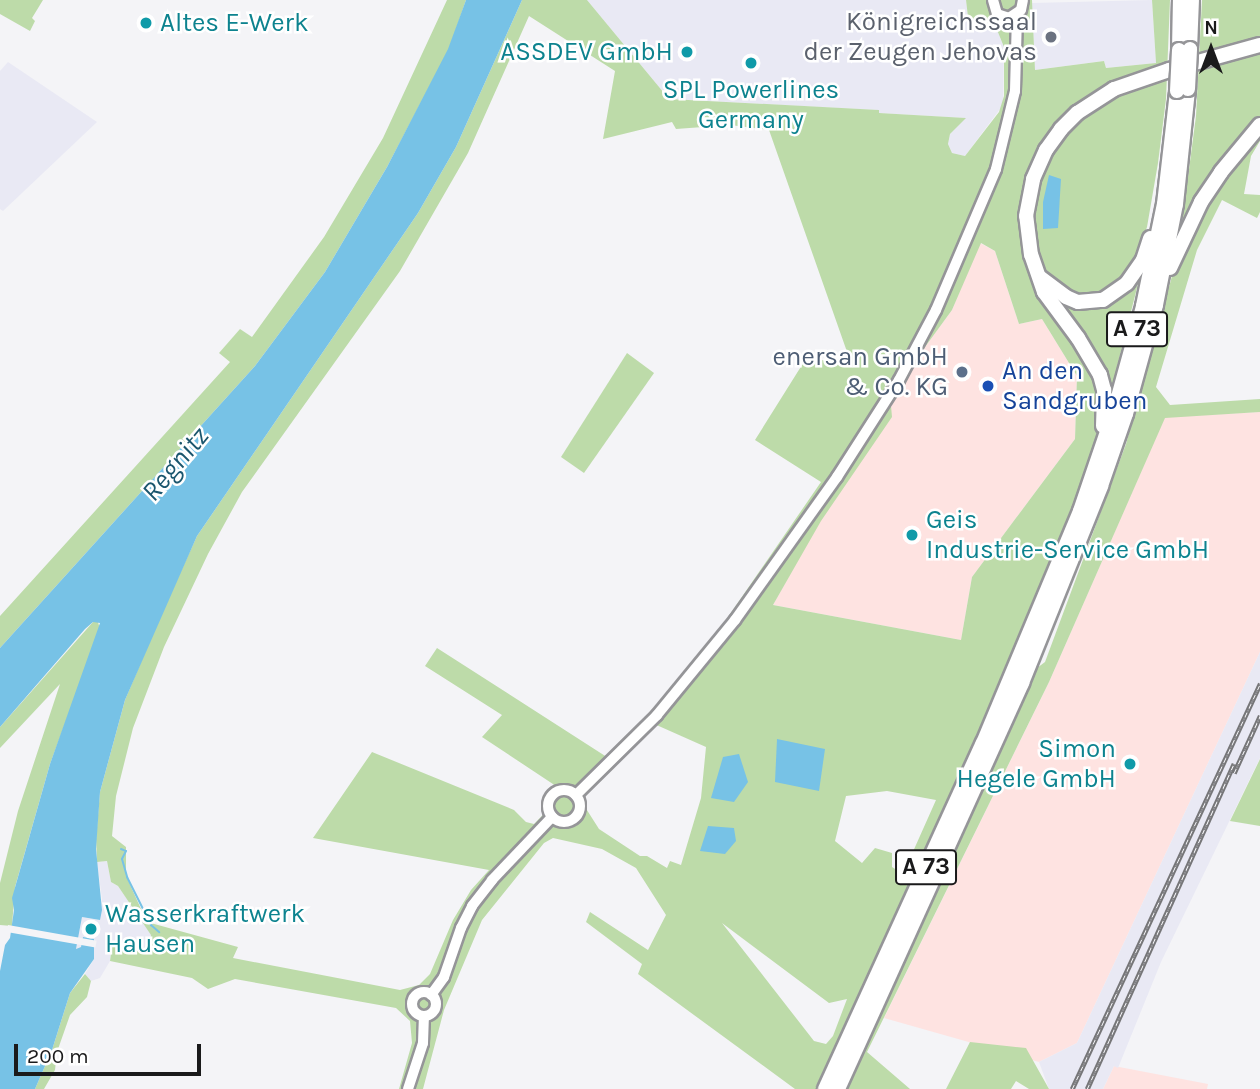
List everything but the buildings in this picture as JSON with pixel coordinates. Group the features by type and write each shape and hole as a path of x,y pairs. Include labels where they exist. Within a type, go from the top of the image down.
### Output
{"highway":[{"name":"A 73","path":"1180,0 1185,50"},
{"name":"A 73","path":"838,1089 984,768 1062,588 1126,414 1156,305 1176,204 1185,50 1192,0"},
{"path":"1100,452 1105,410 1100,375 1078,338 1044,292 1027,235 1028,199 1046,150 1077,113 1114,89 1260,40"},
{"path":"1221,55 1260,46"},
{"name":"A 73","path":"825,1089 1006,692 1075,523 1100,452 1143,306 1183,90"},
{"path":"1156,305 1196,211 1221,172 1260,125"},
{"path":"1039,276 1066,298 1078,302 1103,300 1114,294 1127,284 1139,267 1164,204"}],"main road":[{"path":"993,0 994,10 1000,16 1014,45"},
{"path":"576,795 657,715 727,630 837,477 900,380 936,310 996,169 1011,113 1016,71 1014,45 1017,15 1023,0"},
{"path":"1000,16 1009,18 1017,15"},
{"path":"567,790 576,795 580,804 575,818 566,822 552,817 548,808 553,794 567,790"},
{"path":"431,995 444,977 461,928 477,900 515,854 552,817"},
{"path":"408,1089 423,1043 425,1016 435,1008 431,995 424,992 414,998 414,1009 425,1016"}],"shaded area":[{"path":"587,0 966,0 968,17 995,25 1004,47 1003,105 965,156 952,153 948,144 950,134 965,118 879,113 878,110 669,99"},
{"path":"1152,0 1156,63 1106,68 1104,61 1035,70 1032,3"},
{"path":"8,62 97,122 3,211 0,209 0,71"},
{"path":"980,243 995,251 1019,324 1042,319 1077,376 1075,439 972,577 961,640 773,605 890,395 952,310"},
{"path":"1260,412 1260,652 1077,1043 1039,1062 884,1018 1049,682 1165,417"},
{"path":"1260,652 1260,758 1161,962 1118,1068 1114,1066 1103,1089 1049,1089 1039,1062 1077,1043"},
{"path":"107,861 111,882 118,886 152,935 148,953 112,946 110,961 100,978 91,981 85,974 94,959 94,939 83,937 81,947 76,949 82,917 99,920 102,899 97,862"},
{"path":"1114,1066 1208,1084 1207,1089 1103,1089"}],"green space":[{"path":"0,0 43,0 32,18 35,21 30,31 0,14"},
{"path":"447,0 466,0 449,49 387,167 325,272 255,366 0,648 0,616 230,362 219,353 240,329 252,337 324,237 383,138"},
{"path":"522,0 587,0 669,99 879,110 879,113 966,118 950,134 948,144 952,153 965,156 999,112 1004,96 1004,47 995,25 968,17 966,0 1032,0 1035,70 1104,61 1106,68 1156,63 1152,0 1170,0 1166,99 1147,227 1137,256 1140,276 1098,442 1014,657 817,1089 795,1089 638,974 642,964 586,922 590,912 648,950 666,915 636,868 602,849 553,838 544,843 482,920 444,1010 423,1089 399,1089 412,1043 410,1021 396,1008 235,979 208,989 192,978 110,961 112,946 148,953 151,935 118,886 111,882 107,861 97,862 96,839 100,792 125,700 161,615 197,536 418,213 456,147","holes":["529,16 615,71 603,139 672,122 676,129 730,125 769,130 852,366 807,357 755,440 821,482 726,620 704,660 652,723 706,747 701,798 681,865 670,861 667,868 647,856 640,856 599,829 578,796 613,761 437,648 425,666 502,715 482,737 565,792 534,824 526,822 514,810 372,752 313,838 489,870 471,890 453,920 430,974 419,985 400,990 233,958 238,947 147,922 126,876 126,847 112,836 116,796 133,728 164,647 208,554 242,492 400,271 468,153","981,243 995,251 1019,324 1042,319 1077,376 1075,439 972,577 961,640 773,605 821,521 892,417 890,395 952,310","887,791 936,800 903,874 892,867 892,853 875,848 862,863 835,841 846,796","722,923 829,1003 847,999 833,1036 826,1044 814,1041"]},
{"path":"1202,0 1260,0 1260,141 1251,156 1244,194 1260,195 1260,212 1257,218 1222,200 1197,250 1156,387 1170,405 1260,399 1260,412 1165,418 1049,682 867,1052 910,1089 847,1089 1037,668 1045,662 1126,444 1172,276 1187,235 1181,230 1196,116"},
{"path":"627,353 654,373 584,473 561,457"},
{"path":"93,622 98,622 100,629 50,764 15,887 12,926 0,925 0,883 18,811 60,684 0,748 0,727"},
{"path":"1260,759 1260,826 1230,821"},
{"path":"85,974 91,981 87,997 70,1015 57,1052 55,1070 44,1089 35,1089 52,1050 70,993"},
{"path":"970,1042 1026,1048 1049,1089 1029,1089 1016,1081 1011,1089 946,1089"}],"water":[{"name":"Regnitz","path":"466,0 522,0 456,147 418,213 197,536 125,700 100,792 96,849 102,910 100,920 82,917 76,949 81,947 83,937 94,939 94,959 70,993 52,1050 35,1089 0,1089 0,971 5,945 10,938 14,910 12,898 50,764 100,623 93,622 85,629 0,727 0,648 255,366 325,272 387,167 448,49"},
{"path":"1049,175 1061,179 1058,228 1043,229 1043,202"},
{"path":"777,739 825,749 819,791 775,782"},
{"path":"739,754 748,782 734,802 711,798 723,757"},
{"path":"708,826 734,828 736,841 725,854 700,851"}],"pier":[{"path":"8,925 97,941 95,948 7,932"}],"waterway":[{"path":"121,849 126,851 122,859 127,877 151,925 159,932"}],"railway":[{"path":"1072,1089 1260,684"},
{"path":"1234,773 1260,716"},
{"path":"1087,1089 1234,764"}],"place":[{"name":"Altes E-Werk","path":"146,23"},
{"name":"Königreichssaal der Zeugen Jehovas","path":"1051,37"},
{"name":"ASSDEV GmbH","path":"687,52"},
{"name":"SPL Powerlines Germany","path":"751,63"},
{"name":"enersan GmbH & Co. KG","path":"962,372"},
{"name":"An den Sandgruben","path":"988,386"},
{"name":"Geis Industrie-Service GmbH","path":"912,535"},
{"name":"Simon Hegele GmbH","path":"1130,764"},
{"name":"Wasserkraftwerk Hausen","path":"91,929"}]}
